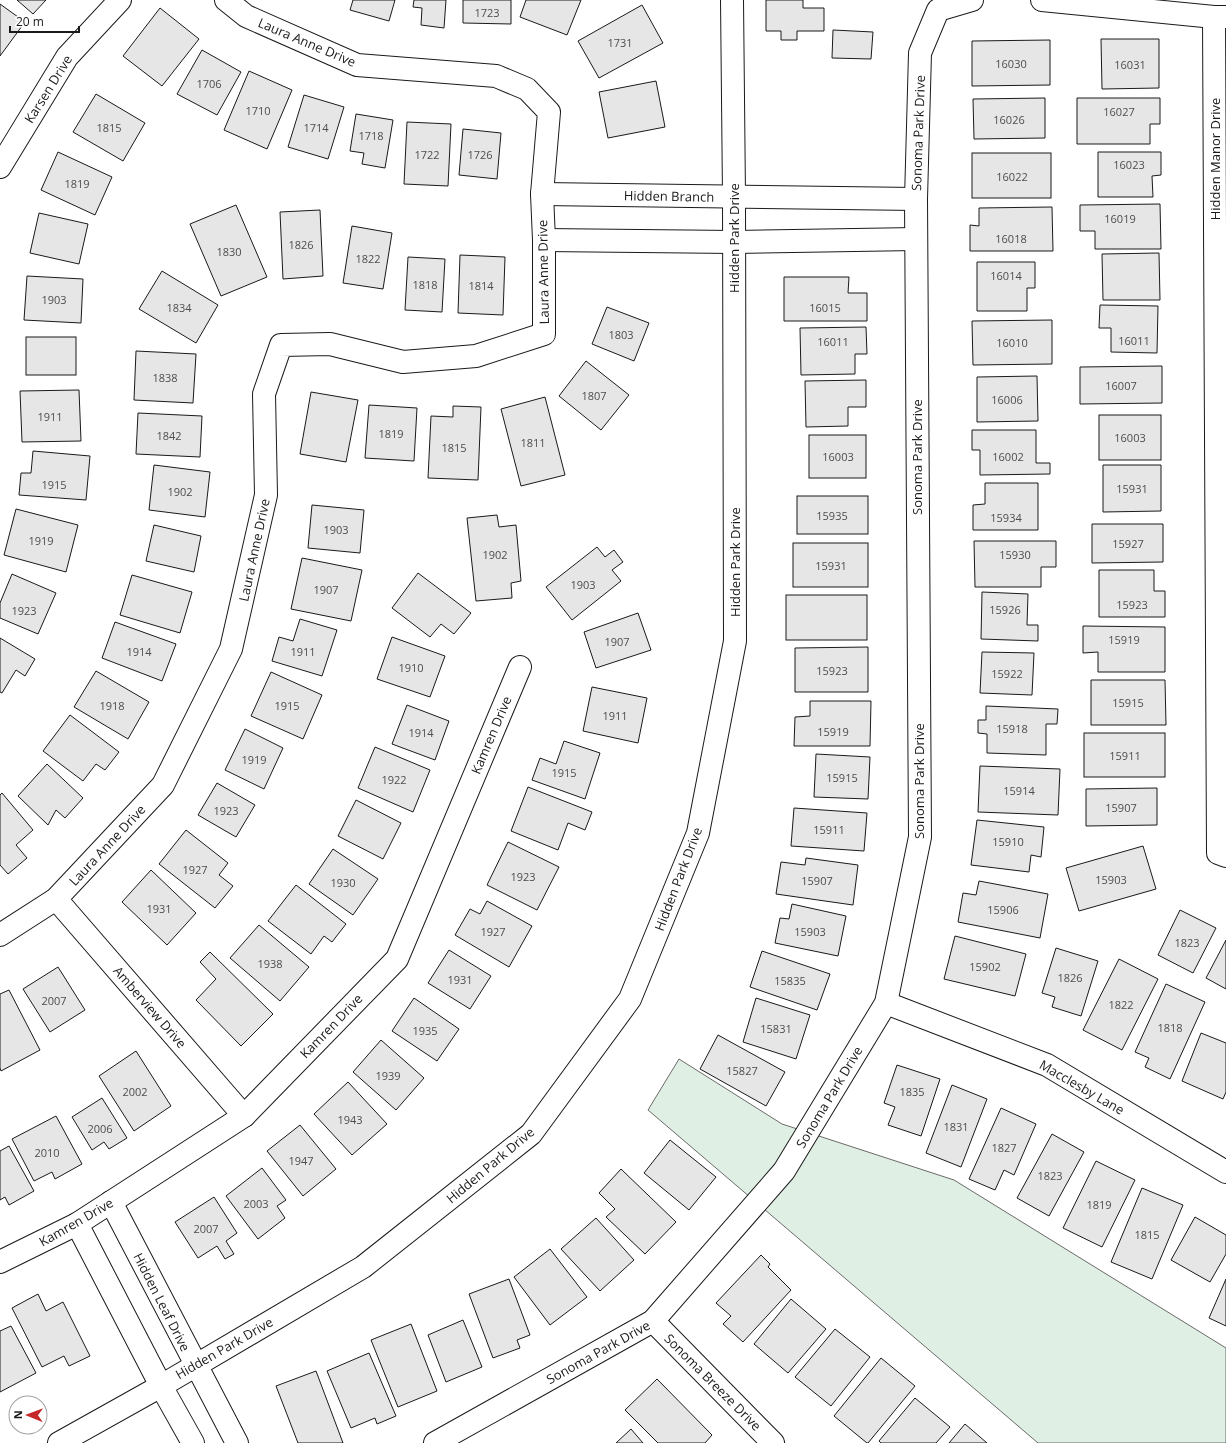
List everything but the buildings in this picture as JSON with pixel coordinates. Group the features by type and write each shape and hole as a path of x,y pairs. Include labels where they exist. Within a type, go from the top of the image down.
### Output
{"street":[{"name":"Karsen Drive","path":"0,167 67,57 120,0"},
{"name":"Laura Anne Drive","path":"0,935 56,899 163,785 231,649 266,495 264,394 281,345 330,344 403,362 476,356 544,334 544,240 542,194 549,112 527,89 496,76 357,65 246,16 226,0"},
{"name":"Hidden Park Drive","path":"59,1443 161,1386 363,1268 531,1134 630,999 698,833 735,641 732,0"},
{"name":"Sonoma Park Drive","path":"435,1443 653,1321 784,1171 886,1003 920,837 916,199 920,53 938,10 972,0"},
{"path":"1042,0 1220,17"},
{"name":"Hidden Manor Drive","path":"1220,17 1222,854"},
{"name":"Hidden Branch","path":"542,194 916,199"},
{"path":"544,240 734,242 916,239"},
{"name":"Kamren Drive","path":"0,1262 77,1224 244,1116 397,959 520,667"},
{"name":"Amberview Drive","path":"56,899 244,1116"},
{"name":"Macclesby Lane","path":"886,1003 1047,1065 1226,1172"},
{"name":"Hidden Leaf Drive","path":"111,1202 237,1443"},
{"path":"77,1224 161,1386 193,1443"},
{"name":"Sonoma Breeze Drive","path":"653,1321 773,1443"}],"green space":[{"path":"679,1059 782,1124 954,1180 1226,1348 1226,1443 1038,1443 648,1110"}]}
